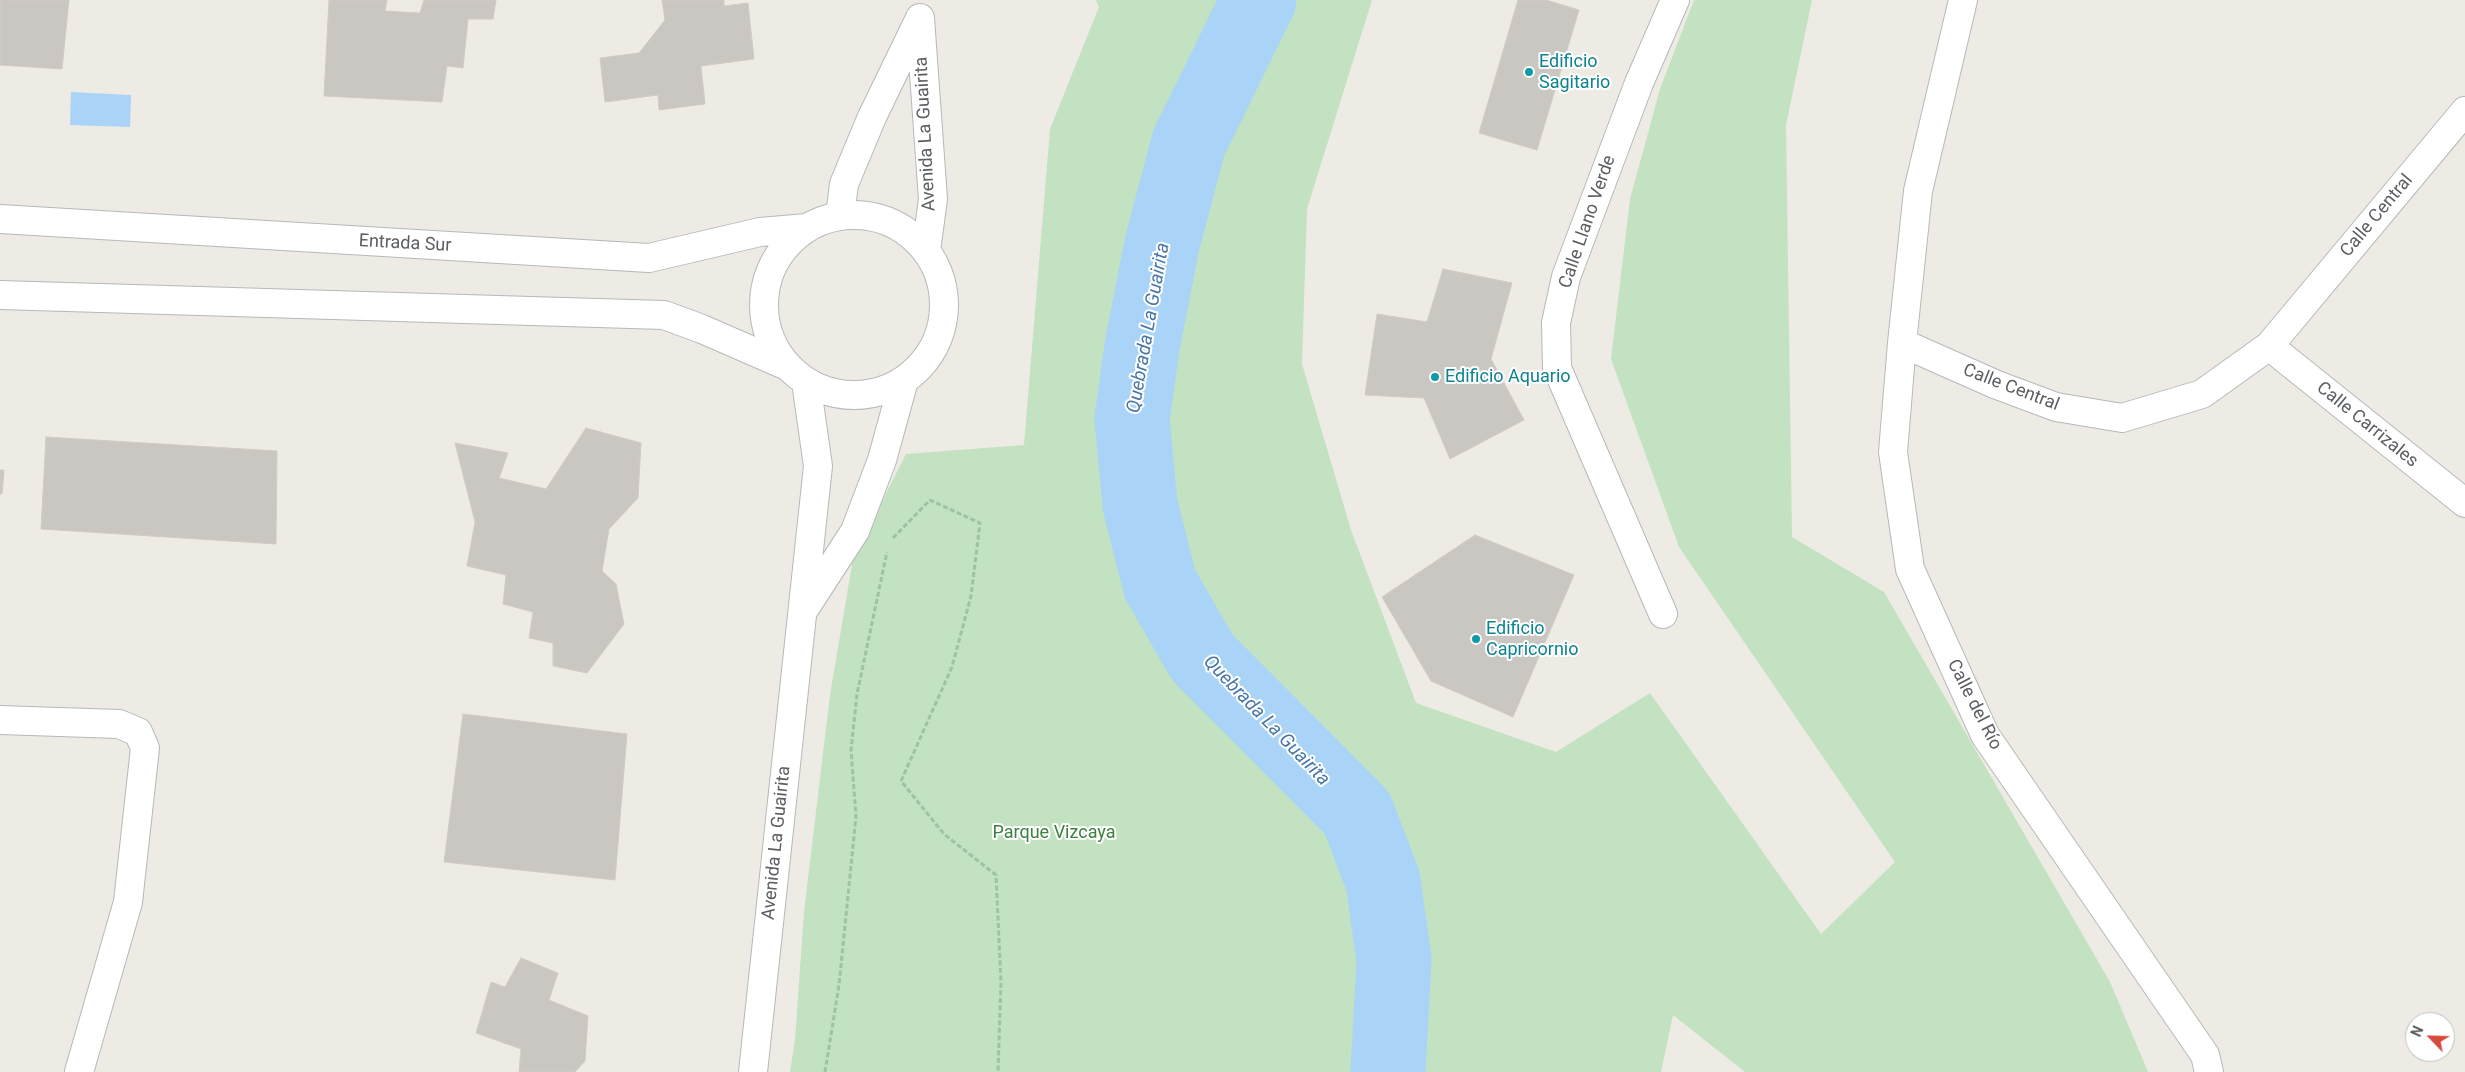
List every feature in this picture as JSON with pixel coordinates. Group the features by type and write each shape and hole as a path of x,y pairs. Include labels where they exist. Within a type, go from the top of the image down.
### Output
{"street":[{"name":"Calle Llano Verde","path":"1663,614 1557,368 1556,323 1566,277 1639,83 1675,0"},
{"path":"1902,343 1918,191 1963,0"},
{"name":"Avenida La Guairita","path":"840,216 844,184 872,117 922,9"},
{"name":"Avenida La Guairita","path":"922,9 933,199 926,251"},
{"name":"Calle Central","path":"1902,343 1997,385 2056,407 2122,418 2202,394 2269,346 2465,111"},
{"name":"Avenida La Guairita","path":"840,216 866,216 897,226 913,237 926,251 938,272 944,296 943,321 936,344 922,364 904,380 881,392 855,396 829,393 796,374 774,348 766,326 764,304 767,282 776,260 790,242 807,228 840,216"},
{"name":"Entrada Sur","path":"0,219 649,258 760,232 807,228"},
{"path":"0,294 664,315 702,328 796,374"},
{"name":"Calle del Río","path":"1902,343 1893,452 1910,569 1985,735 2205,1055 2209,1072"},
{"name":"Calle Carrizales","path":"2269,346 2465,503"},
{"name":"Avenida La Guairita","path":"753,1072 818,466 796,374"},
{"name":"Avenida La Guairita","path":"801,613 855,531 882,460 904,380"},
{"path":"0,720 119,724 138,732 146,748 128,902 78,1072"}],"path":[{"path":"889,542 930,500 980,523 971,596 952,668 901,781 944,834 996,875 1001,982 998,1072"},
{"path":"825,1072 839,985 856,816 850,750 857,694 887,551"}],"green space":[{"name":"Parque Vizcaya","path":"1096,0 1372,0 1307,209 1302,364 1351,530 1416,703 1556,752 1650,693 1821,934 1895,862 1679,547 1611,359 1630,199 1660,89 1694,0 1812,0 1786,125 1792,537 1884,592 2110,982 2148,1072 1745,1072 1673,1015 1661,1072 790,1072 795,1040 804,912 830,695 853,559 906,454 1024,445 1050,129 1099,7"}],"water":[{"path":"71,92 131,95 130,127 70,125"}],"building":[{"path":"0,0 69,0 62,69 0,65"},
{"path":"329,0 387,0 385,11 420,13 424,0 496,0 493,19 468,19 463,68 447,66 442,102 324,96"},
{"path":"662,0 724,0 724,6 748,3 754,59 701,66 705,104 659,110 658,95 605,102 600,58 639,53 665,20"},
{"name":"Edificio Sagitario","path":"1518,0 1546,0 1579,10 1537,150 1479,133"},
{"name":"Edificio Aquario","path":"1443,269 1512,283 1491,359 1524,420 1450,459 1424,398 1365,395 1377,314 1427,322"},
{"path":"586,428 641,443 638,498 609,529 602,571 616,584 624,624 587,673 553,666 553,643 529,638 533,612 503,604 506,575 467,566 475,522 455,443 508,453 499,478 546,489"},
{"path":"46,437 277,451 276,544 41,529"},
{"path":"0,470 4,470 2,494 0,494"},
{"name":"Edificio Capricornio","path":"1475,535 1574,575 1513,717 1431,681 1382,597"},
{"path":"463,714 627,734 615,880 444,862"},
{"path":"521,958 558,973 549,1000 588,1016 585,1061 575,1072 519,1072 521,1049 476,1033 491,982 505,987"}],"waterway":[{"name":"Quebrada La Guairita","path":"1259,0 1189,142 1162,244 1142,347 1132,419 1140,505 1160,584 1202,657 1357,813 1383,881 1394,960 1388,1072"}],"place":[{"name":"Edificio Sagitario","path":"1529,72"},
{"name":"Edificio Aquario","path":"1435,377"},
{"name":"Edificio Capricornio","path":"1476,639"}]}
